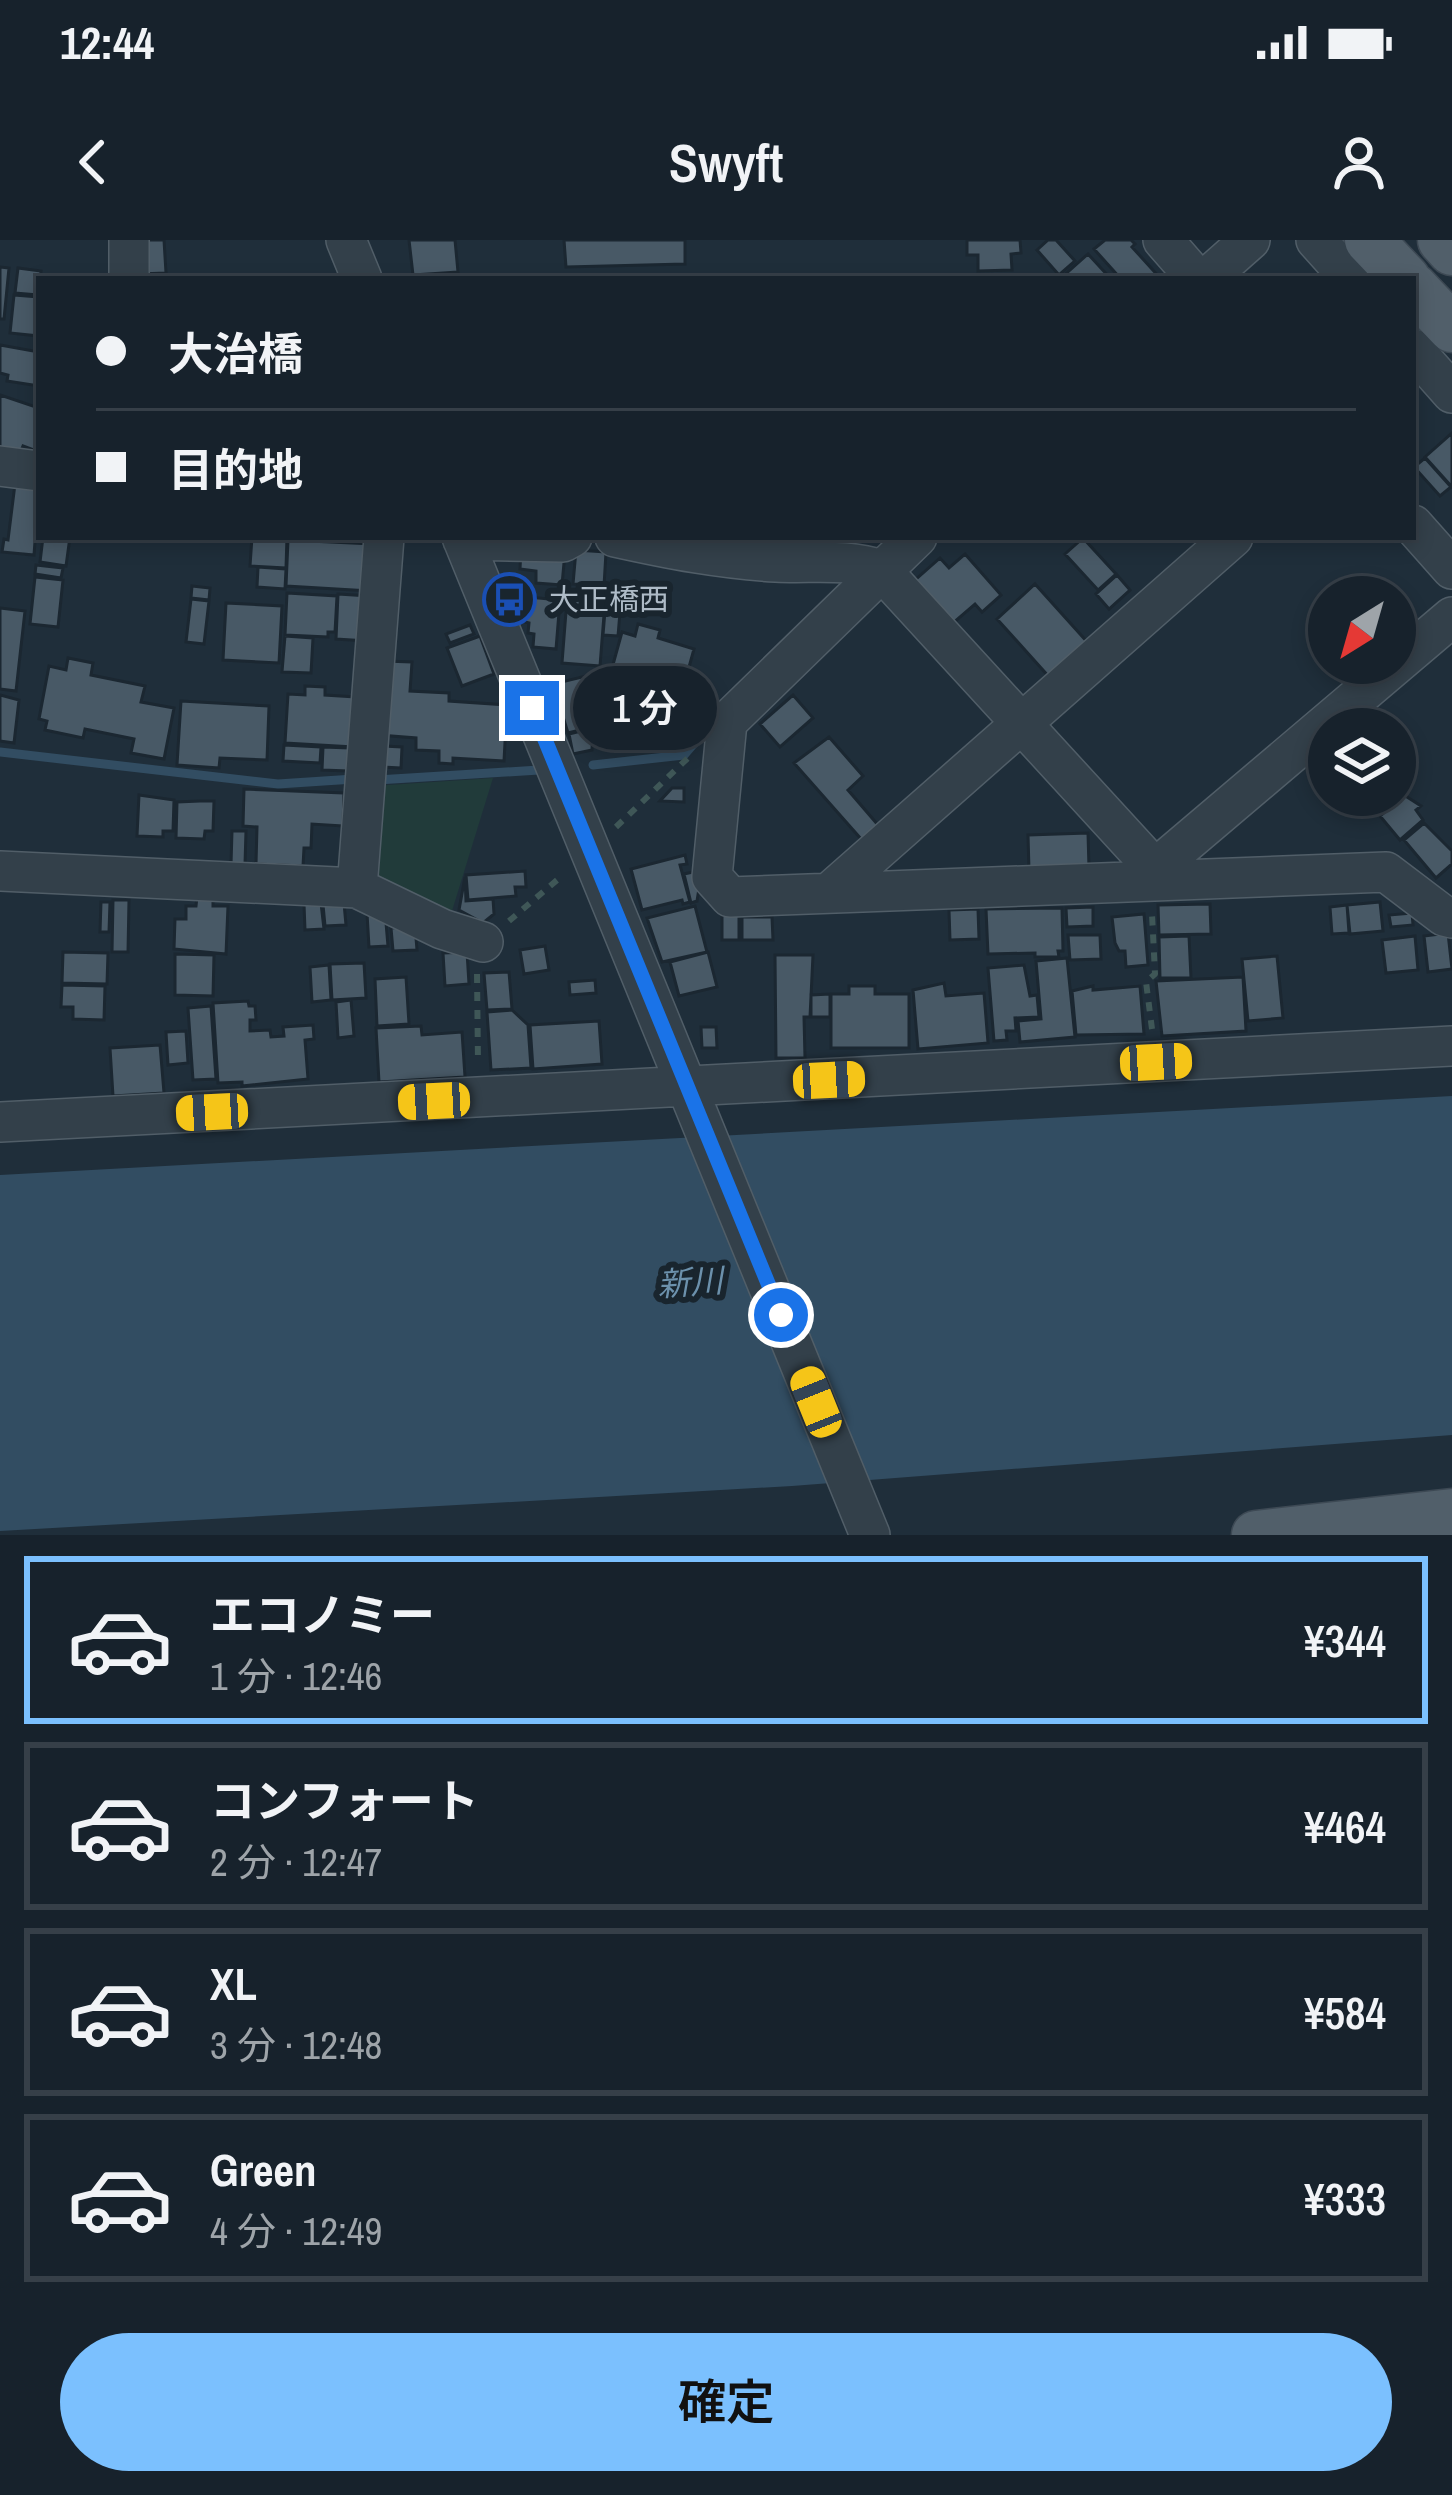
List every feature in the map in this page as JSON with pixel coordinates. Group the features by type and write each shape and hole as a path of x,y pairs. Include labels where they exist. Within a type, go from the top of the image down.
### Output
{"main road":[{"path":"1369,240 1403,276"},
{"path":"1442,240 1452,251"},
{"path":"1416,299 1431,362"},
{"path":"1256,1535 1451,1519"}],"street":[{"path":"129,240 129,276"},
{"path":"346,240 361,276"},
{"path":"1162,240 1194,276"},
{"path":"1209,276 1250,240"},
{"path":"1316,240 1348,276"},
{"path":"0,466 36,471"},
{"path":"1416,528 1452,569"},
{"path":"357,888 385,540"},
{"path":"464,540 870,1533"},
{"path":"513,540 567,540"},
{"path":"629,540 692,554 862,563 881,570 1153,877"},
{"path":"914,540 727,722 712,877 730,897 1153,877 1386,872 1452,918"},
{"path":"829,893 1230,540"},
{"path":"1153,877 1452,617"},
{"path":"0,871 357,888 442,929 483,942"},
{"path":"0,1122 691,1093 1452,1046"}],"path":[{"path":"610,832 727,722"},
{"path":"1153,877 1155,974 1146,982 1156,1062"}],"green space":[{"path":"493,778 452,911 367,875 373,786"}],"water":[{"name":"新川","path":"1452,1096 1452,1435 792,1486 0,1531 0,1175"}],"building":[{"path":"137,240 164,240 166,273 139,274"},
{"path":"409,240 455,240 458,272 413,275"},
{"path":"564,240 685,240 685,264 566,267"},
{"path":"967,240 1020,240 1021,253 1011,254 1012,270 978,271 978,255 967,255"},
{"path":"1048,240 1056,240 1075,261 1059,275 1037,250"},
{"path":"1105,240 1131,240 1158,276 1118,276 1094,249"},
{"path":"1088,254 1108,276 1063,276"},
{"path":"0,267 9,268 4,319 0,319"},
{"path":"18,268 41,271 36,276 36,295 15,293"},
{"path":"14,295 36,297 36,336 10,333"},
{"path":"0,345 36,351 36,386 7,381 8,375 0,373"},
{"path":"0,395 36,407 36,451 23,446 20,453 0,447"},
{"path":"1452,433 1452,487 1425,457"},
{"path":"1425,458 1451,487 1440,496 1416,465"},
{"path":"15,484 36,487 34,555 2,552 4,539 8,540"},
{"path":"43,540 70,540 66,566 40,562"},
{"path":"252,540 287,540 286,568 250,566"},
{"path":"288,540 373,544 370,591 286,586"},
{"path":"780,540 830,540 830,544 780,546"},
{"path":"1085,540 1116,574 1098,590 1065,554"},
{"path":"521,548 565,552 562,585 536,583 536,571 520,569"},
{"path":"576,550 606,552 604,586 573,584"},
{"path":"965,554 1001,595 982,612 975,604 952,624 914,581 940,558 949,568"},
{"path":"36,565 63,568 61,578 35,574"},
{"path":"258,567 286,569 285,589 257,587"},
{"path":"1117,575 1130,590 1109,609 1096,594"},
{"path":"35,577 63,580 58,627 30,624"},
{"path":"1035,584 1089,644 1051,679 997,619"},
{"path":"192,586 210,588 209,600 191,598"},
{"path":"287,593 337,596 335,632 328,632 328,637 285,635"},
{"path":"338,594 369,596 367,641 336,639"},
{"path":"528,597 560,600 556,649 533,647 534,634 528,633 525,622"},
{"path":"191,599 209,601 204,644 186,642"},
{"path":"567,599 605,602 600,666 562,663"},
{"path":"226,603 282,606 279,663 223,660"},
{"path":"0,608 25,611 16,691 0,689"},
{"path":"605,611 620,612 618,636 603,635"},
{"path":"638,624 660,630 658,638 694,649 680,700 617,687 618,682 609,679 622,632 635,636"},
{"path":"470,625 474,634 450,643 446,634"},
{"path":"285,636 313,638 311,673 282,672"},
{"path":"480,636 494,674 462,686 447,648"},
{"path":"68,658 93,663 91,675 145,686 141,702 174,708 164,759 131,753 134,739 85,729 83,738 45,730 47,721 39,719 49,666 66,670"},
{"path":"384,661 412,662 410,691 449,693 449,701 507,705 504,761 453,758 453,764 439,763 439,751 416,750 416,738 379,735"},
{"path":"586,676 594,712 589,714 592,727 568,733 553,684"},
{"path":"305,686 325,687 325,695 356,697 354,747 285,743 288,694 305,695"},
{"path":"0,695 19,700 14,743 0,741"},
{"path":"793,695 813,718 780,747 760,724"},
{"path":"181,701 269,706 267,760 220,758 219,768 177,765"},
{"path":"593,728 592,750 573,754 569,734"},
{"path":"829,737 863,776 848,790 878,825 862,840 794,763"},
{"path":"284,745 321,747 320,763 283,761"},
{"path":"383,746 402,747 401,768 382,767"},
{"path":"323,747 350,748 349,771 322,770"},
{"path":"672,788 684,788 684,802 660,801"},
{"path":"244,789 344,793 343,826 312,824 311,848 304,848 303,866 256,864 257,827 243,826"},
{"path":"139,795 174,800 173,831 163,831 163,837 137,836"},
{"path":"214,801 213,831 205,831 204,839 176,838 177,802"},
{"path":"1416,810 1423,820 1400,840 1380,816 1416,816"},
{"path":"1424,823 1452,851 1452,864 1436,878 1404,840"},
{"path":"232,831 246,831 245,864 231,864"},
{"path":"1088,833 1089,868 1029,870 1028,835"},
{"path":"685,855 687,864 680,865 690,902 642,910 631,869"},
{"path":"702,870 697,901 691,903 684,874"},
{"path":"525,871 526,887 515,887 516,896 468,900 466,875"},
{"path":"465,877 466,901 493,899 494,914 483,923 459,910"},
{"path":"197,897 213,897 213,906 228,906 226,954 174,949 175,919 186,919 186,906 196,906"},
{"path":"113,900 129,900 128,952 112,952"},
{"path":"101,902 110,902 109,932 100,932"},
{"path":"1380,902 1383,931 1350,934 1347,905"},
{"path":"321,903 324,929 305,930 304,904"},
{"path":"344,903 346,925 325,926 323,905"},
{"path":"1210,904 1211,934 1159,935 1158,905"},
{"path":"1347,905 1349,933 1332,934 1330,907"},
{"path":"695,906 707,952 662,962 647,918"},
{"path":"1093,907 1093,926 1067,927 1066,908"},
{"path":"1062,908 1063,951 1058,951 1059,957 988,954 986,909"},
{"path":"978,909 979,939 950,940 949,910"},
{"path":"385,911 388,946 369,947 367,913"},
{"path":"1412,913 1413,925 1391,927 1389,915"},
{"path":"1144,914 1148,965 1126,967 1125,951 1119,951 1115,943 1112,917"},
{"path":"722,915 739,915 739,940 722,940"},
{"path":"742,917 772,917 773,940 742,940"},
{"path":"415,926 417,950 393,951 391,928"},
{"path":"1448,933 1452,969 1428,972 1424,936"},
{"path":"1068,935 1100,935 1101,959 1070,960"},
{"path":"1189,936 1191,978 1160,978 1159,937"},
{"path":"1415,936 1418,970 1386,973 1382,940"},
{"path":"545,946 549,970 524,974 520,950"},
{"path":"63,952 108,953 107,984 62,983"},
{"path":"467,952 469,984 445,986 443,953"},
{"path":"708,952 717,987 679,996 670,962"},
{"path":"175,954 214,955 213,996 175,995"},
{"path":"775,955 813,955 810,1017 804,1017 805,1058 776,1058"},
{"path":"1277,956 1283,1018 1248,1021 1242,959"},
{"path":"1067,958 1075,1037 1020,1042 1018,1021 1041,1019 1036,961"},
{"path":"364,963 366,998 332,1000 330,964"},
{"path":"329,965 331,1000 312,1002 310,967"},
{"path":"1024,965 1030,996 1037,995 1039,1017 1015,1018 1016,1031 1006,1031 1007,1040 994,1041 988,968"},
{"path":"509,972 512,1009 487,1010 484,973"},
{"path":"406,977 409,1024 377,1026 375,979"},
{"path":"1243,977 1246,1031 1162,1036 1156,981"},
{"path":"595,980 596,993 570,995 569,982"},
{"path":"944,983 946,996 984,993 988,1043 918,1049 913,990"},
{"path":"62,985 105,986 104,1020 73,1019 73,1007 61,1007"},
{"path":"849,986 875,986 875,994 909,994 909,1048 831,1048 831,994 849,994"},
{"path":"1093,986 1093,990 1140,986 1144,1034 1076,1035 1072,991"},
{"path":"830,994 830,1017 811,1017 811,995"},
{"path":"351,1000 354,1036 338,1038 336,1002"},
{"path":"248,1001 255,1006 256,1020 250,1020 250,1031 270,1030 271,1037 284,1036 283,1027 313,1025 314,1039 305,1040 308,1079 242,1086 242,1082 218,1083 213,1003"},
{"path":"211,1006 216,1079 193,1080 188,1008"},
{"path":"512,1010 528,1025 531,1068 491,1070 487,1012"},
{"path":"599,1021 602,1064 533,1069 530,1025"},
{"path":"421,1026 422,1035 462,1032 465,1077 379,1082 376,1028"},
{"path":"701,1027 716,1027 717,1048 702,1048"},
{"path":"186,1031 188,1063 168,1065 166,1032"},
{"path":"160,1045 164,1093 113,1096 110,1048"}],"waterway":[{"path":"593,765 684,755 709,726"},
{"path":"0,752 278,784 354,779"},
{"path":"377,780 539,770"}],"place":[{"name":"大正橋西","path":"510,599"}],"route":[{"path":"532,708 781,1315"}]}
